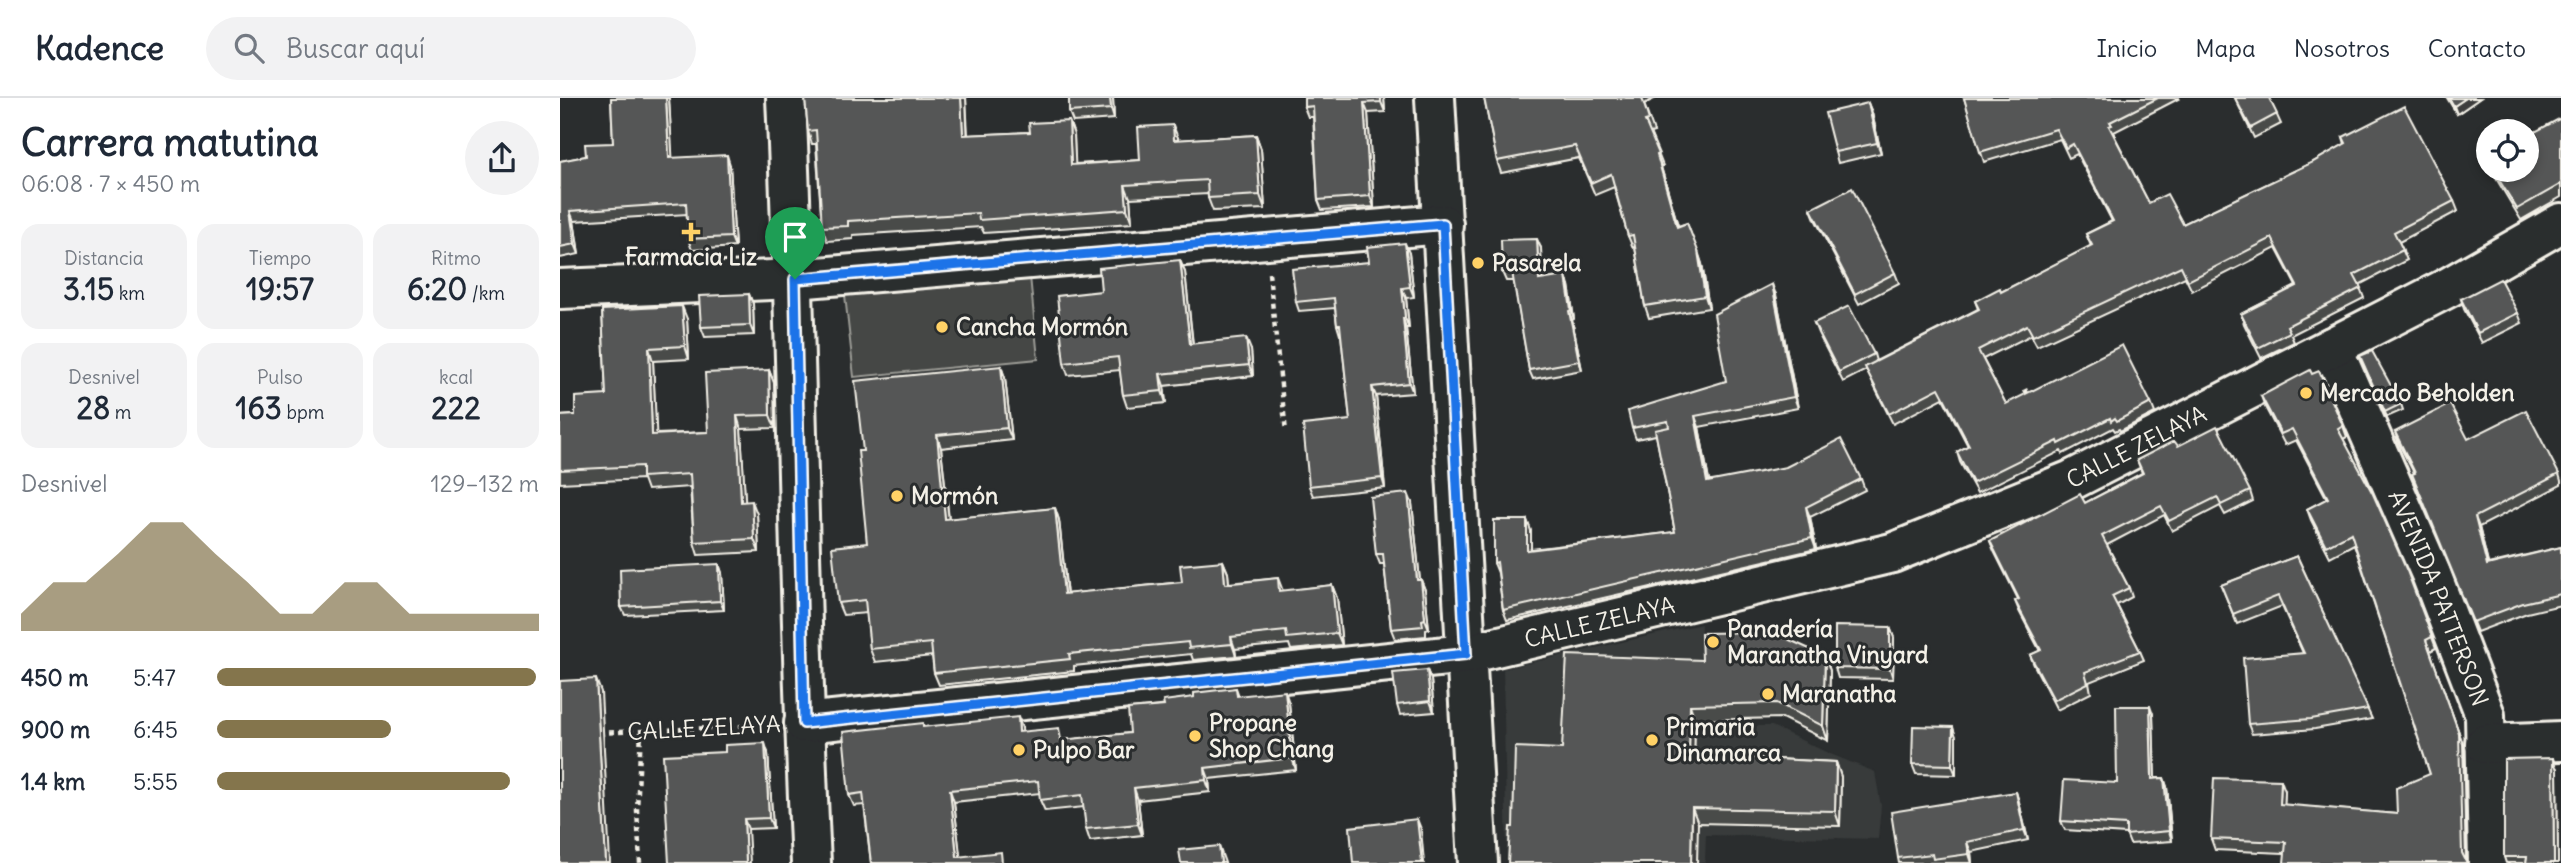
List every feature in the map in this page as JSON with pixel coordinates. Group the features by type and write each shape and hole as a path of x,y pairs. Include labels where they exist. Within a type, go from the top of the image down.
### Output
{"street":[{"path":"786,98 795,279 804,723 811,863"},
{"path":"1435,98 1478,863"},
{"name":"CALLE ZELAYA","path":"804,723 1466,654 1892,553 2071,480 2449,287 2561,223"},
{"path":"560,289 795,279 1443,224"},
{"name":"AVENIDA PATTERSON","path":"2332,347 2431,574 2484,715 2488,863"},
{"path":"2484,744 2561,741"}],"path":[{"path":"1266,240 1286,432"},
{"path":"2025,389 2031,401"},
{"name":"CALLE ZELAYA","path":"587,733 804,723"},
{"path":"640,732 637,810 640,863"}],"shaded area":[{"name":"Cancha Mormón","path":"1030,276 1038,359 854,377 845,295"},
{"name":"Primaria Dinamarca","path":"1701,624 1699,726 1772,726 1875,772 1881,806 1878,839 1706,835 1705,863 1507,863 1503,669"}],"building":[{"path":"611,98 666,98 669,158 727,155 731,237 688,239 686,203 570,211 575,244 560,247 560,161 586,156 585,144 613,143"},
{"path":"805,98 961,98 963,135 1030,132 1029,123 1069,121 1071,165 1140,160 1138,127 1173,125 1174,140 1256,135 1260,195 1208,198 1207,180 1125,185 1127,209 979,220 978,213 848,221 848,226 822,227 816,130 808,131"},
{"path":"1069,98 1110,98 1111,109 1069,112"},
{"path":"1304,98 1381,98 1381,102 1364,103 1370,196 1318,200 1313,106 1304,107"},
{"path":"1484,98 1642,98 1649,120 1645,121 1659,154 1657,155 1677,227 1687,223 1698,251 1705,296 1645,306 1633,235 1628,236 1611,174 1591,183 1575,146 1497,161"},
{"path":"1964,98 2158,98 2110,122 2112,125 2109,126 2149,203 2167,194 2183,224 2313,162 2346,143 2343,137 2404,106 2454,201 2394,232 2403,250 2354,275 2361,288 2287,326 2290,332 2258,348 2241,314 2297,286 2272,238 2188,281 2181,266 2033,336 2027,325 1978,350 2006,404 2122,345 2151,403 2117,421 2115,418 2111,421 2110,418 2059,444 2058,441 1973,483 1957,452 1969,445 1939,388 1889,414 1865,367 1979,309 1975,301 2000,288 2001,292 2092,245 2086,234 2113,221 2073,144 2066,148 2056,129 1980,152"},
{"path":"2235,98 2269,98 2277,114 2251,128"},
{"path":"2449,98 2466,98 2454,106"},
{"path":"1868,103 1877,143 1835,152 1825,113"},
{"path":"2561,118 2561,184 2517,209 2500,182 2539,182 2539,130"},
{"path":"1852,188 1895,273 1855,294 1811,209"},
{"path":"1537,239 1539,280 1566,276 1569,311 1579,361 1529,370 1512,272 1502,272 1501,240"},
{"path":"1405,243 1410,287 1402,288 1409,383 1372,387 1382,478 1309,486 1303,425 1350,420 1340,325 1337,325 1334,298 1296,302 1292,269 1369,262 1367,247"},
{"path":"1180,260 1190,344 1246,338 1249,365 1160,374 1162,391 1123,395 1118,357 1064,363 1057,296 1101,291 1099,268"},
{"path":"2500,279 2518,313 2478,333 2461,299"},
{"path":"1772,284 1794,397 1695,416 1707,482 1786,467 1841,439 1861,479 1806,507 1812,538 1503,610 1497,562 1494,563 1494,520 1527,520 1527,550 1675,532 1655,430 1669,427 1668,421 1632,428 1628,411 1726,381 1714,314"},
{"path":"749,294 750,325 701,327 699,296"},
{"path":"682,306 685,346 649,348 652,435 708,432 705,373 769,370 770,415 737,416 741,502 752,501 754,539 694,542 690,474 642,477 642,466 560,470 560,416 575,415 575,397 606,395 602,310"},
{"path":"1849,306 1874,354 1839,372 1814,323"},
{"path":"2372,351 2401,404 2385,412 2360,356"},
{"path":"1001,366 1007,428 937,435 945,519 1055,508 1064,594 1182,582 1180,565 1223,561 1225,584 1278,578 1279,591 1332,585 1337,633 1287,638 1286,631 1231,637 1232,644 1189,648 1188,642 1069,654 1070,659 934,673 931,643 870,649 865,600 838,603 832,547 867,543 858,451 863,451 855,381"},
{"path":"2310,370 2312,374 2319,371 2343,426 2338,429 2373,494 2432,637 2426,640 2459,733 2462,853 2467,863 2284,863 2286,842 2211,839 2214,778 2281,780 2280,804 2397,814 2396,788 2430,774 2351,533 2326,546 2307,509 2328,498 2292,429 2281,434 2261,396"},
{"path":"2450,404 2468,439 2526,410 2559,474 2475,517 2487,565 2561,547 2561,594 2523,603 2473,622 2412,474 2415,473 2395,432"},
{"path":"2217,426 2250,491 2221,505 2217,497 2169,521 2161,506 2102,536 2129,588 2112,596 2140,651 2085,672 2088,683 2054,700 2030,655 2041,650 2015,601 2019,599 1990,541 2080,494 2085,503 2143,473 2137,460 2172,442 2178,446"},
{"path":"1408,493 1417,580 1421,580 1425,619 1422,620 1423,626 1391,629 1383,554 1376,554 1370,497"},
{"path":"2297,556 2368,709 2311,719 2248,724 2243,658 2304,653 2278,596 2233,614 2221,585"},
{"path":"719,564 720,601 621,607 620,569"},
{"path":"1835,626 1890,627 1890,669 1835,668"},
{"name":"Primaria Dinamarca","path":"1772,632 1825,656 1823,726 1777,703 1690,705 1689,755 1836,762 1835,811 1692,808 1691,863 1508,863 1510,827 1513,827 1515,747 1562,749 1567,655 1702,660 1701,633"},
{"path":"1427,670 1430,701 1397,705 1393,673"},
{"path":"596,679 606,863 560,863 560,681"},
{"path":"1236,688 1237,696 1285,691 1292,758 1205,768 1206,780 1134,788 1138,824 1086,829 1082,795 1040,800 1038,781 950,790 957,857 1001,852 1002,863 871,863 863,793 849,795 843,732 923,723 923,727 1018,717 1019,732 1059,728 1061,740 1130,733 1128,709 1164,706 1163,701 1194,697 1194,693"},
{"path":"2116,706 2150,706 2152,779 2164,778 2169,831 2126,835 2126,825 2061,821 2064,780 2117,783"},
{"path":"1913,726 1953,727 1952,765 1912,764"},
{"path":"765,743 769,818 744,819 746,863 669,863 663,755 725,752 725,745"},
{"path":"2553,758 2554,863 2526,863 2527,857 2504,857 2504,759"},
{"path":"2016,792 2024,830 1967,842 1969,854 1933,859 1932,854 1898,858 1891,812"},
{"path":"1417,819 1422,863 1353,863 1350,827"},
{"path":"1219,846 1221,863 1181,863 1179,850"}],"place":[{"name":"Farmacia Liz","path":"691,232"},
{"name":"Pasarela","path":"1478,263"},
{"name":"Cancha Mormón","path":"942,327"},
{"name":"Mercado Beholden","path":"2306,393"},
{"name":"Mormón","path":"897,496"},
{"name":"Panadería Maranatha Vinyard","path":"1713,642"},
{"name":"Maranatha","path":"1768,694"},
{"name":"Propane Shop Chang","path":"1195,736"},
{"name":"Primaria Dinamarca","path":"1652,740"},
{"name":"Pulpo Bar","path":"1019,750"}],"route":[{"path":"1443,224 1466,654 804,723 795,279 1443,224"}]}
